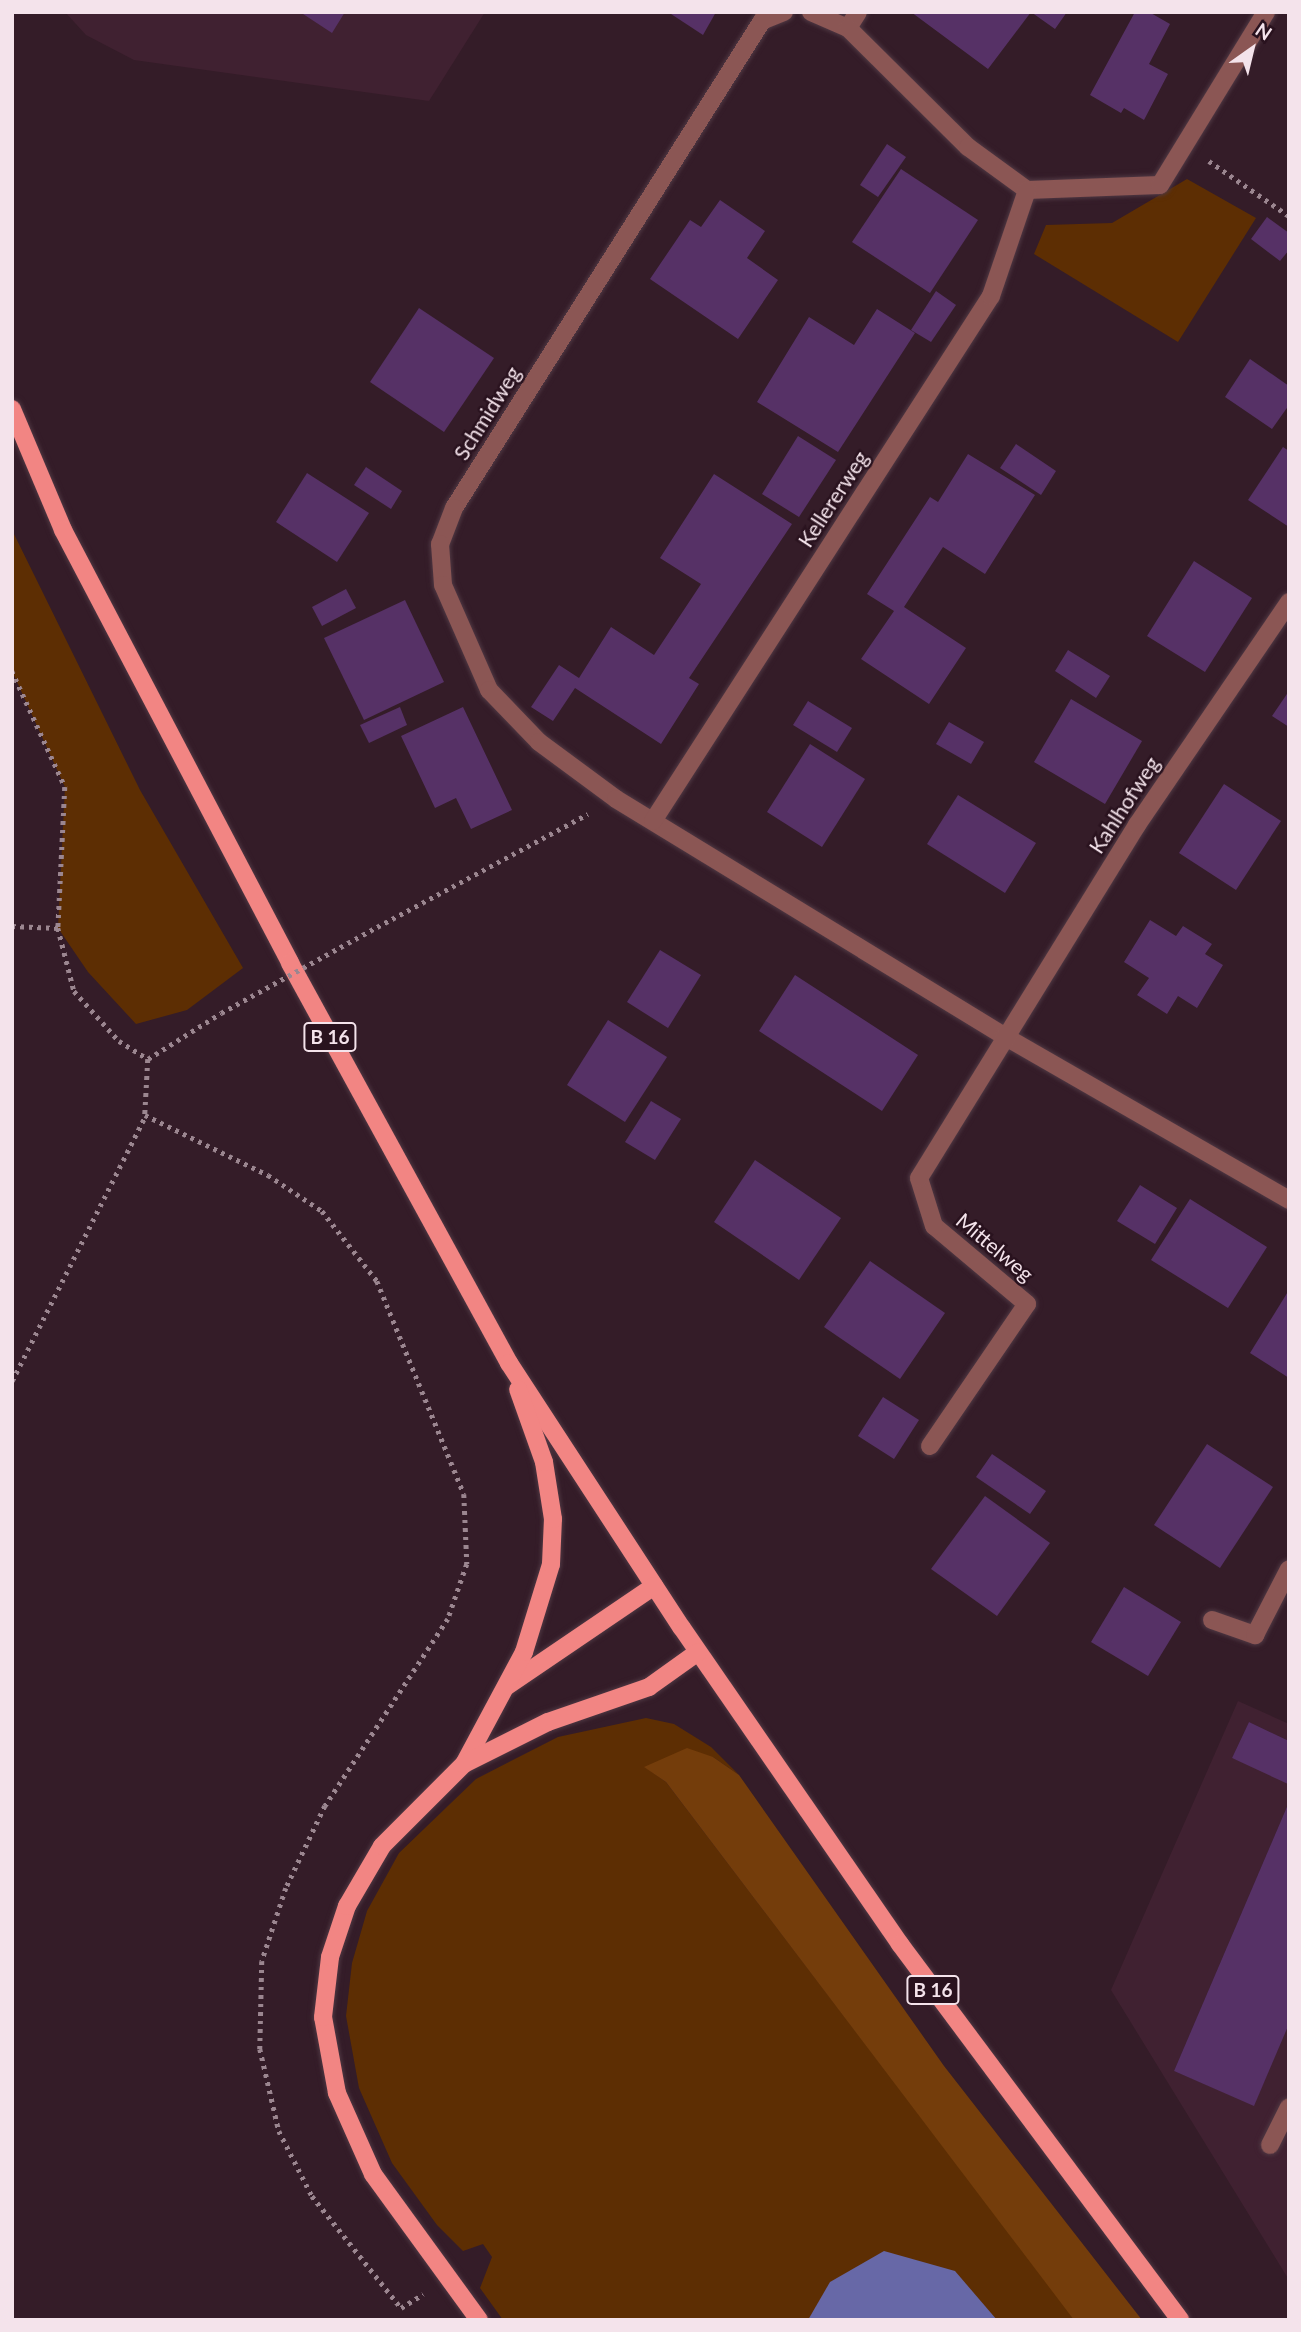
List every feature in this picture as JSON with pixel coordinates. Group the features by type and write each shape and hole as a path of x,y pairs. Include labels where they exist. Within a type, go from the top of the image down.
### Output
{"main road":[{"name":"B 16","path":"12,409 69,542 290,963 509,1363 698,1652 900,1944 1180,2320"},
{"path":"479,2320 373,2174 337,2093 323,2017 330,1956 347,1906 382,1846 464,1763 505,1687 540,1609 551,1564 553,1519 544,1462 509,1363"},
{"path":"505,1687 654,1586"},
{"path":"464,1763 548,1722 649,1687 698,1652"}],"street":[{"name":"Schmidweg","path":"653,821 617,799 539,742 489,690 443,586 440,544 454,508 762,21 784,12"},
{"path":"811,12 848,28 968,147 1027,190 1160,185 1266,12"},
{"path":"848,28 858,12"},
{"name":"Kellererweg","path":"653,821 991,296 1027,190"},
{"name":"Kahlhofweg","path":"1004,1037 1137,825 1289,602"},
{"path":"653,821 1004,1037 1289,1200"},
{"name":"Mittelweg","path":"930,1446 1027,1304 934,1226 919,1178 1004,1037"},
{"path":"1212,1620 1255,1635 1289,1569"},
{"path":"1270,2145 1289,2108"}],"path":[{"path":"1184,144 1289,216"},
{"path":"12,671 65,787 58,928 74,991 119,1041 148,1059"},
{"path":"148,1059 220,1013 617,799"},
{"path":"12,926 58,928"},
{"path":"12,1381 145,1115 148,1059"},
{"path":"145,1115 268,1175 321,1211 377,1280 464,1494 467,1564 448,1619 325,1806 286,1888 262,1961 260,2049 279,2131 312,2196 401,2308 449,2278"}],"shaded area":[{"path":"65,12 485,12 429,101 134,60 86,35"},
{"path":"1187,179 1256,218 1178,342 1034,254 1046,225 1112,223"},
{"path":"12,530 140,790 243,968 187,1010 136,1024 88,972 58,928 65,787 12,671"},
{"path":"1238,1701 1289,1724 1289,1741 1249,1722 1232,1758 1289,1782 1289,1802 1174,2071 1254,2105 1289,2024 1289,2280 1111,1990"},
{"path":"646,1718 674,1724 711,1747 739,1775 713,1757 645,1767 666,1782 1075,2320 503,2320 480,2288 492,2257 483,2244 463,2251 437,2225 392,2163 359,2088 346,2016 352,1963 367,1911 399,1853 476,1779 558,1737"},
{"path":"687,1748 713,1757 739,1775 944,2066 1142,2320 1074,2320 666,1782 644,1767"}],"water":[{"path":"884,2251 955,2271 997,2320 808,2320 830,2282"}],"building":[{"path":"300,12 345,12 332,33"},
{"path":"668,12 716,12 703,35"},
{"path":"911,12 1031,12 988,69"},
{"path":"1031,12 1067,12 1055,29"},
{"path":"1135,12 1149,12 1170,24 1149,64 1168,74 1144,120 1124,108 1121,113 1090,95"},
{"path":"887,144 906,157 878,197 860,185"},
{"path":"901,169 978,220 930,293 852,242"},
{"path":"720,200 765,231 747,258 778,280 738,339 650,279 690,220 701,227"},
{"path":"1267,217 1289,233 1289,250 1280,261 1251,239"},
{"path":"936,291 956,305 931,342 911,330"},
{"path":"419,308 494,358 444,432 370,382"},
{"path":"877,309 915,333 838,452 757,402 809,317 854,345"},
{"path":"1250,359 1289,386 1289,405 1272,429 1225,397"},
{"path":"798,436 836,460 799,517 762,494"},
{"path":"1016,444 1056,471 1041,495 1000,468"},
{"path":"1283,447 1289,451 1289,527 1248,500"},
{"path":"968,454 1035,495 985,574 943,547 904,607 966,648 929,704 861,659 894,611 867,594 930,497 938,502"},
{"path":"366,467 402,491 391,509 354,485"},
{"path":"307,473 369,513 337,562 276,522"},
{"path":"714,474 792,524 689,678 699,684 661,744 575,688 553,721 531,707 559,665 579,678 611,627 654,655 701,584 660,558"},
{"path":"1194,561 1252,598 1205,672 1147,636"},
{"path":"346,589 356,608 322,626 312,607"},
{"path":"405,600 444,682 364,720 324,638"},
{"path":"1068,650 1110,676 1096,698 1055,671"},
{"path":"1289,691 1289,727 1272,716"},
{"path":"1071,699 1142,741 1105,804 1034,762"},
{"path":"808,701 852,728 837,752 793,725"},
{"path":"400,707 407,725 369,743 360,725"},
{"path":"463,707 512,810 471,829 456,798 435,808 401,736"},
{"path":"949,722 984,742 971,764 936,744"},
{"path":"810,744 865,779 822,847 767,812"},
{"path":"1224,784 1281,821 1236,890 1179,853"},
{"path":"958,795 1036,843 1005,893 927,844"},
{"path":"1150,920 1176,936 1183,926 1212,944 1205,954 1223,965 1197,1008 1178,996 1167,1014 1137,995 1149,978 1124,962"},
{"path":"660,950 701,975 668,1028 627,1002"},
{"path":"795,975 918,1055 882,1111 759,1031"},
{"path":"608,1020 667,1057 625,1122 567,1085"},
{"path":"651,1101 681,1119 655,1160 625,1142"},
{"path":"755,1160 841,1218 799,1280 714,1222"},
{"path":"1140,1185 1177,1208 1155,1244 1117,1221"},
{"path":"1190,1199 1267,1247 1228,1308 1151,1260"},
{"path":"870,1261 945,1313 900,1379 824,1327"},
{"path":"1289,1290 1289,1378 1250,1353"},
{"path":"883,1397 919,1420 894,1459 858,1436"},
{"path":"1207,1444 1273,1487 1220,1568 1154,1525"},
{"path":"992,1454 1046,1491 1030,1514 976,1477"},
{"path":"985,1496 1050,1543 997,1616 931,1569"},
{"path":"1124,1587 1181,1622 1148,1676 1091,1642"},
{"path":"1249,1722 1289,1741 1288,1784 1232,1758"},
{"path":"1289,1802 1289,2024 1254,2106 1174,2071"}]}
